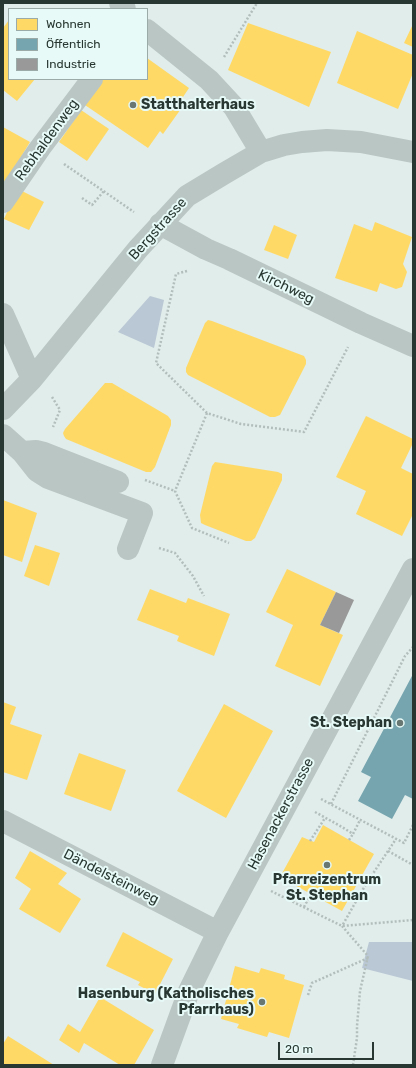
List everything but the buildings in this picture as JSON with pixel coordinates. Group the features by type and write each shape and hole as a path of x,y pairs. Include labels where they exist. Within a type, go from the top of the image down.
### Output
{"street":[{"path":"148,31 209,80 234,107 261,152"},
{"name":"Rebhaldenweg","path":"3,202 40,148 91,80"},
{"name":"Bergstrasse","path":"3,409 32,379 160,224 187,196 225,172 261,152 302,142 327,140 361,142 413,152"},
{"name":"Kirchweg","path":"160,224 206,249 361,323 413,346"},
{"path":"3,314 32,379"},
{"path":"3,435 22,452 37,471 48,478 142,513 130,543"},
{"path":"22,452 44,453 118,482"},
{"name":"Hasenackerstrasse","path":"162,1065 189,991 218,932 413,569"},
{"name":"Dändelsteinweg","path":"3,821 218,932"}],"path":[{"path":"209,80 258,3"},
{"path":"40,148 134,212"},
{"path":"82,198 92,205 104,191"},
{"path":"229,259 176,274 156,363 207,413 241,424 304,432 361,323"},
{"path":"44,453 60,410 50,393"},
{"path":"207,413 175,491 192,528 229,543"},
{"path":"130,543 175,553 193,576 204,596"},
{"path":"331,804 405,656 413,647"},
{"path":"296,787 404,843 413,825"},
{"path":"319,814 353,834"},
{"path":"310,841 325,818"},
{"path":"349,840 360,820"},
{"path":"342,926 366,884 396,839"},
{"path":"388,851 413,865"},
{"path":"247,879 342,926 368,956 360,991 357,1038 353,1065"},
{"path":"304,907 311,894"},
{"path":"342,926 413,920"},
{"path":"308,995 312,983 368,958"}],"shaded area":[{"path":"150,296 164,300 154,348 118,332"},
{"path":"369,942 413,942 413,981 362,968"}],"place":[{"name":"Statthalterhaus","path":"133,105"},
{"name":"St. Stephan","path":"400,723"},
{"name":"Pfarreizentrum St. Stephan","path":"327,865"},
{"name":"Hasenburg (Katholisches Pfarrhaus)","path":"262,1002"}]}
